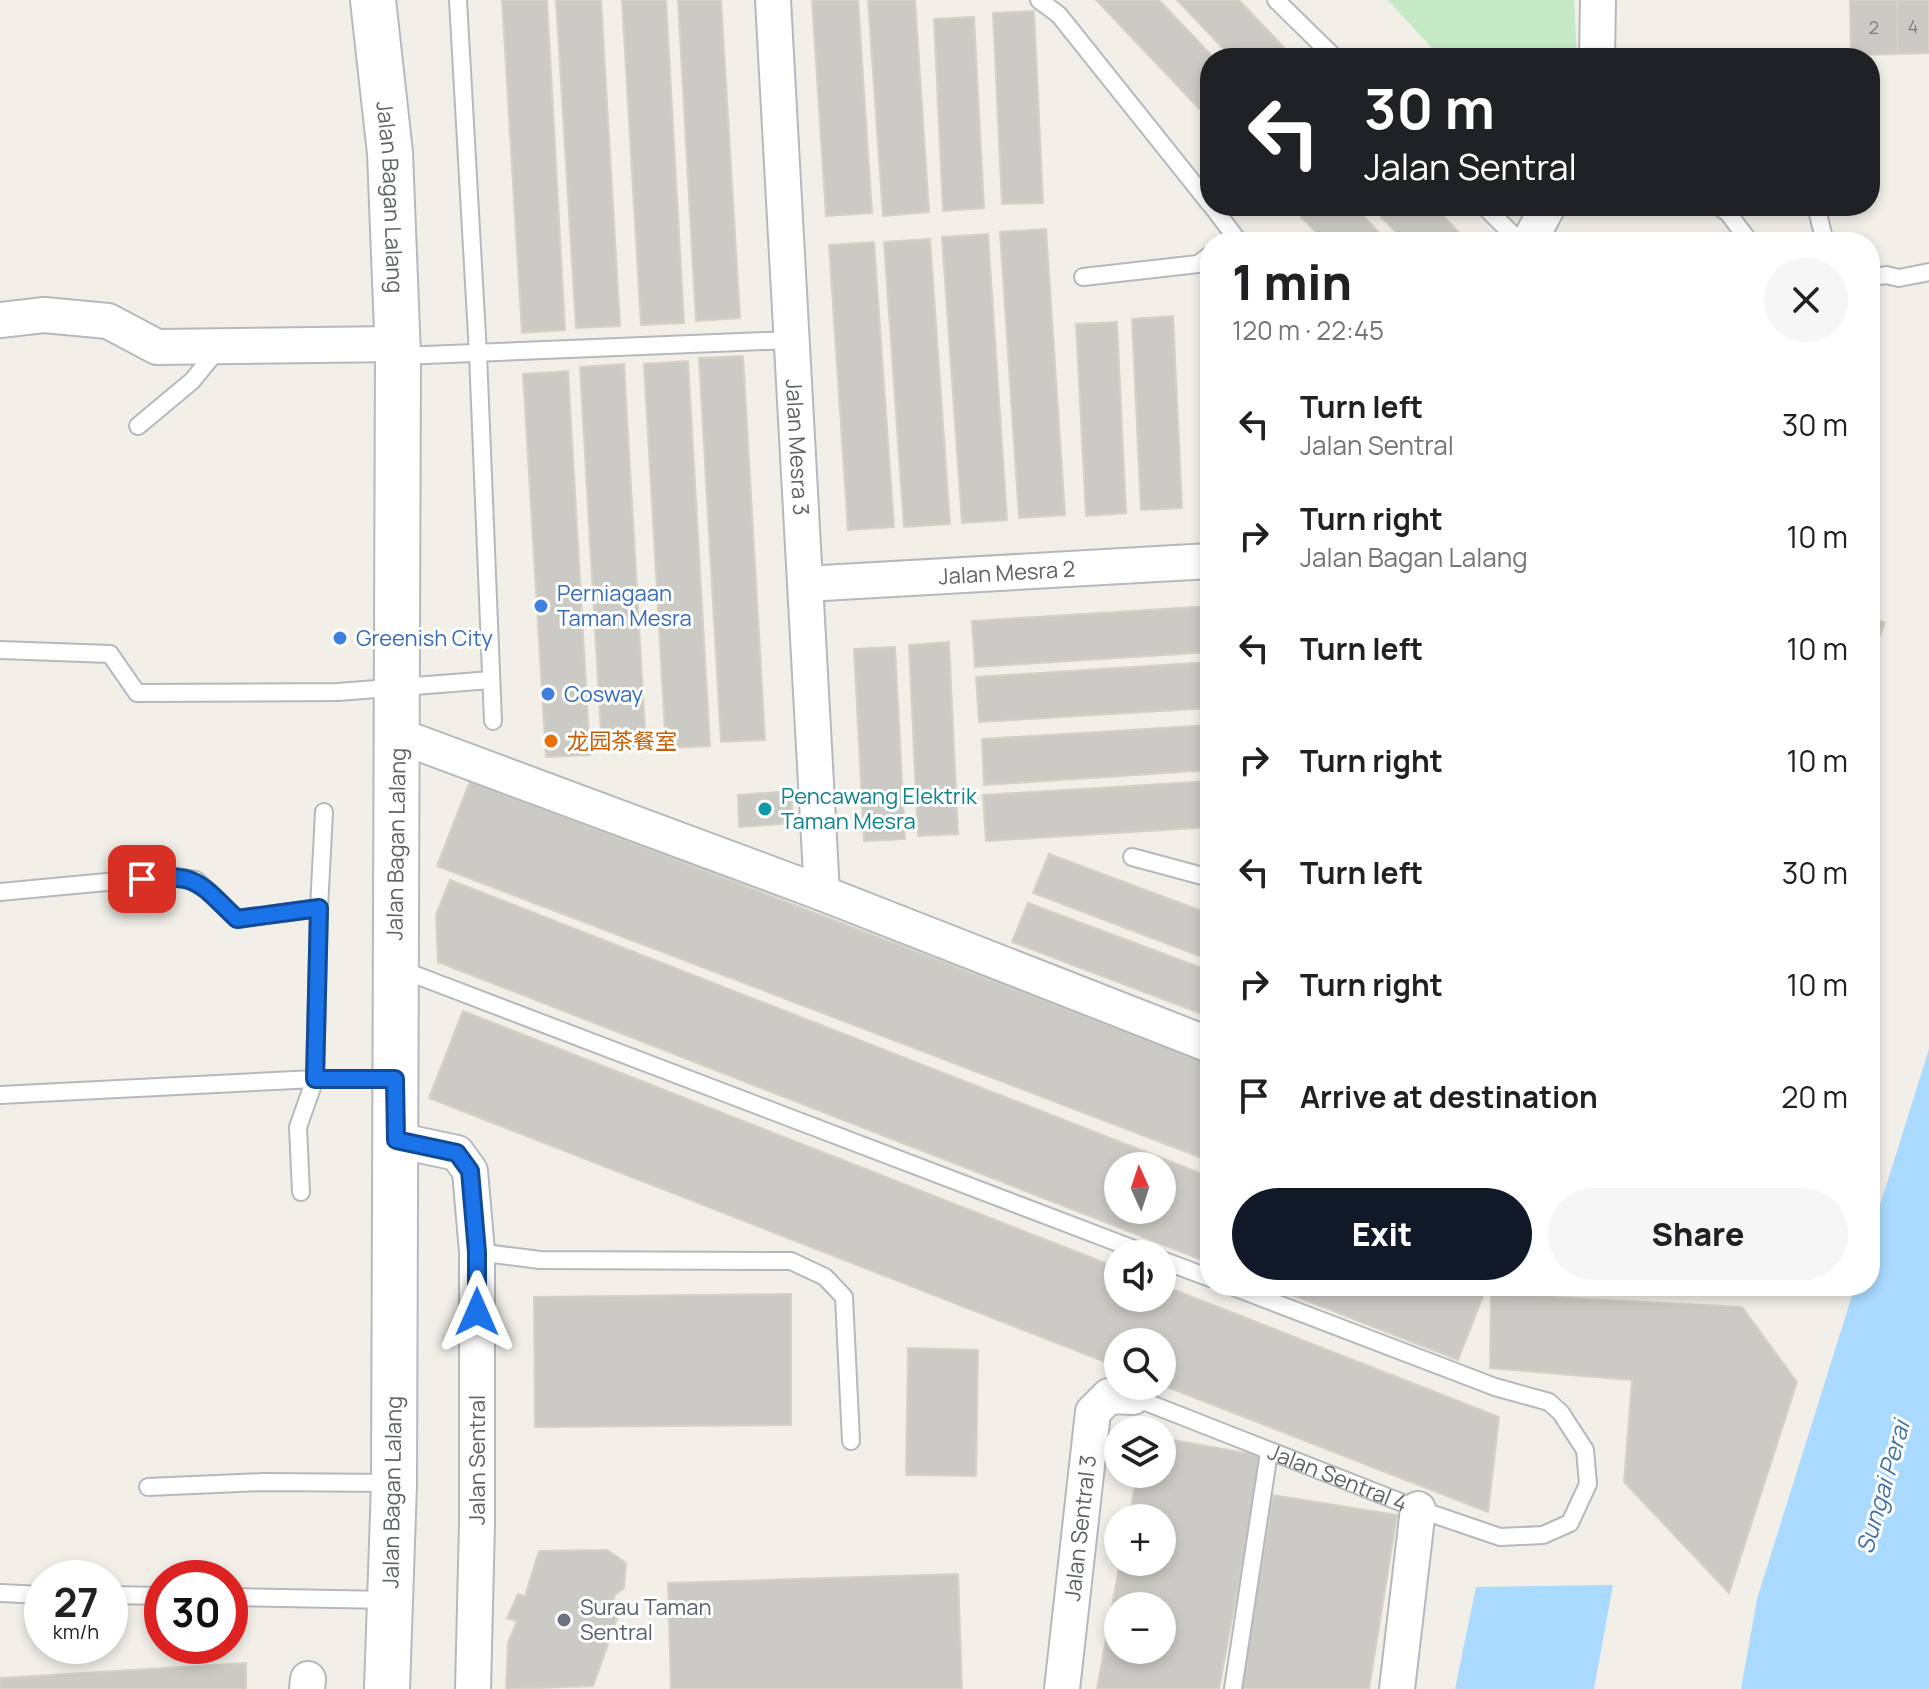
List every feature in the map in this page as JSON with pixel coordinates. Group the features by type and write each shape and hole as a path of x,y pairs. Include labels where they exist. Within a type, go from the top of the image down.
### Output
{"main road":[{"name":"Jalan Bagan Lalang","path":"373,0 390,153 398,350 394,1484 387,1689"}],"street":[{"name":"Jalan Mesra 3","path":"773,0 822,893"},
{"path":"1597,48 1598,0"},
{"path":"0,320 44,315 108,321 157,347 398,350"},
{"name":"Jalan Mesra 2","path":"805,584 1200,562"},
{"path":"397,735 822,893 1200,1041"},
{"name":"Jalan Sentral","path":"396,1140 457,1153 470,1171 477,1252 477,1523 473,1689"},
{"name":"Jalan Sentral 3","path":"1062,1689 1093,1412 1105,1400"},
{"name":"Jalan Sentral 4","path":"1397,1689 1418,1509"}],"lane":[{"path":"458,0 478,354 493,721"},
{"path":"1039,0 1059,15 1200,191"},
{"path":"1276,0 1325,48"},
{"path":"1494,216 1510,232"},
{"path":"1083,277 1200,262"},
{"path":"1880,276 1899,278 1929,272"},
{"path":"398,350 478,354 791,340"},
{"path":"138,426 192,381 219,348"},
{"path":"0,650 110,654 137,693 338,692 491,680"},
{"path":"301,1192 298,1127 315,1079 324,812"},
{"path":"1132,857 1200,875"},
{"path":"0,892 170,876 196,880 237,919 319,908"},
{"path":"395,967 1110,1240"},
{"path":"0,1095 315,1079 395,1079"},
{"path":"477,1252 540,1260 791,1261 825,1277 844,1297 851,1441"},
{"path":"1176,1265 1200,1274"},
{"path":"1257,1296 1495,1387 1549,1402 1561,1413 1585,1450 1588,1484 1570,1523 1543,1535 1500,1537 1418,1509"},
{"name":"Jalan Sentral 4","path":"1140,1400 1418,1509"},
{"path":"1233,1689 1269,1452"},
{"path":"148,1487 263,1482 394,1484"},
{"path":"0,1593 24,1594"},
{"path":"248,1597 390,1600"}],"green space":[{"path":"1388,0 1574,0 1576,48 1432,48"}],"water":[{"name":"Sungai Perai","path":"1929,1049 1929,1689 1741,1689 1757,1599 1852,1296 1880,1296 1880,1205"},
{"path":"1613,1585 1594,1689 1455,1689 1476,1587"}],"building":[{"path":"502,0 547,0 565,330 522,333"},
{"path":"556,0 601,0 620,326 576,328"},
{"path":"622,0 666,0 684,323 641,325"},
{"path":"678,0 721,0 740,318 696,321"},
{"path":"812,0 858,0 872,213 826,216"},
{"path":"868,0 915,0 929,212 883,216"},
{"path":"1096,0 1159,0 1205,48 1200,48 1200,109"},
{"path":"1177,0 1239,0 1285,48 1223,48"},
{"path":"1850,0 1897,0 1898,54 1880,54 1880,48 1851,48"},
{"path":"1897,0 1929,0 1929,53 1898,54"},
{"path":"1034,11 1043,203 1002,204 993,13"},
{"path":"974,17 984,208 943,211 934,19"},
{"path":"1300,216 1363,216 1379,232 1316,232"},
{"path":"1380,216 1443,216 1459,232 1396,232"},
{"path":"1046,229 1065,515 1019,518 1000,232"},
{"path":"988,234 1007,520 962,523 942,237"},
{"path":"930,239 950,524 904,527 884,242"},
{"path":"874,242 894,527 848,530 829,245"},
{"path":"1173,316 1182,508 1141,510 1132,319"},
{"path":"1117,322 1126,513 1086,516 1076,324"},
{"path":"743,356 765,740 721,742 699,358"},
{"path":"688,361 710,746 666,748 644,364"},
{"path":"624,364 646,748 602,751 580,367"},
{"path":"568,371 590,755 546,757 523,374"},
{"path":"1200,607 1200,653 975,667 972,621"},
{"path":"949,642 958,834 918,836 909,645"},
{"path":"895,647 905,839 864,841 854,649"},
{"path":"1200,663 1200,709 979,722 976,677"},
{"path":"1200,726 1200,771 984,785 982,739"},
{"path":"470,781 1200,1060 1200,1157 437,866"},
{"path":"1200,782 1200,828 986,841 983,795"},
{"name":"Pencawang Elektrik Taman Mesra","path":"791,791 793,823 739,827 738,795"},
{"path":"1049,854 1200,910 1200,956 1033,893"},
{"path":"450,880 1146,1152 1104,1152 1104,1222 438,962 436,915"},
{"path":"1028,903 1200,967 1200,1013 1012,942"},
{"path":"463,1011 1104,1263 1104,1312 1176,1312 1176,1290 1499,1417 1488,1512 1176,1390 1176,1328 1104,1328 1104,1362 429,1098"},
{"path":"1176,1164 1200,1173 1200,1259 1176,1250 1176,1240 1151,1240 1110,1224 1176,1224"},
{"path":"791,1294 791,1425 535,1427 534,1297"},
{"path":"1295,1296 1483,1296 1458,1360"},
{"path":"1491,1296 1742,1307 1797,1382 1729,1593 1624,1482 1632,1380 1490,1368"},
{"path":"908,1348 978,1350 976,1476 906,1475"},
{"path":"1176,1441 1262,1456 1219,1689 1097,1689 1104,1650 1104,1664 1176,1664 1176,1592 1115,1592 1117,1576 1176,1576 1176,1504 1132,1504 1134,1488 1176,1488"},
{"path":"1273,1495 1397,1515 1369,1689 1241,1689"},
{"name":"Surau Taman Sentral","path":"607,1550 626,1563 624,1588 615,1595 610,1614 618,1616 593,1686 506,1689 508,1643 517,1621 507,1618 518,1594 525,1596 539,1551"},
{"path":"958,1574 962,1689 671,1689 668,1583"},
{"path":"246,1664 246,1689 0,1689 0,1678"}],"place":[{"name":"Perniagaan Taman Mesra","path":"541,606"},
{"name":"Greenish City","path":"340,638"},
{"name":"Cosway","path":"548,694"},
{"name":"龙园茶餐室","path":"551,741"},
{"name":"Pencawang Elektrik Taman Mesra","path":"765,809"},
{"name":"Surau Taman Sentral","path":"564,1620"}],"route":[{"path":"142,879 170,876 196,880 237,919 319,908 315,1079 395,1079 396,1140 457,1153 470,1171 477,1252 477,1312"}]}
